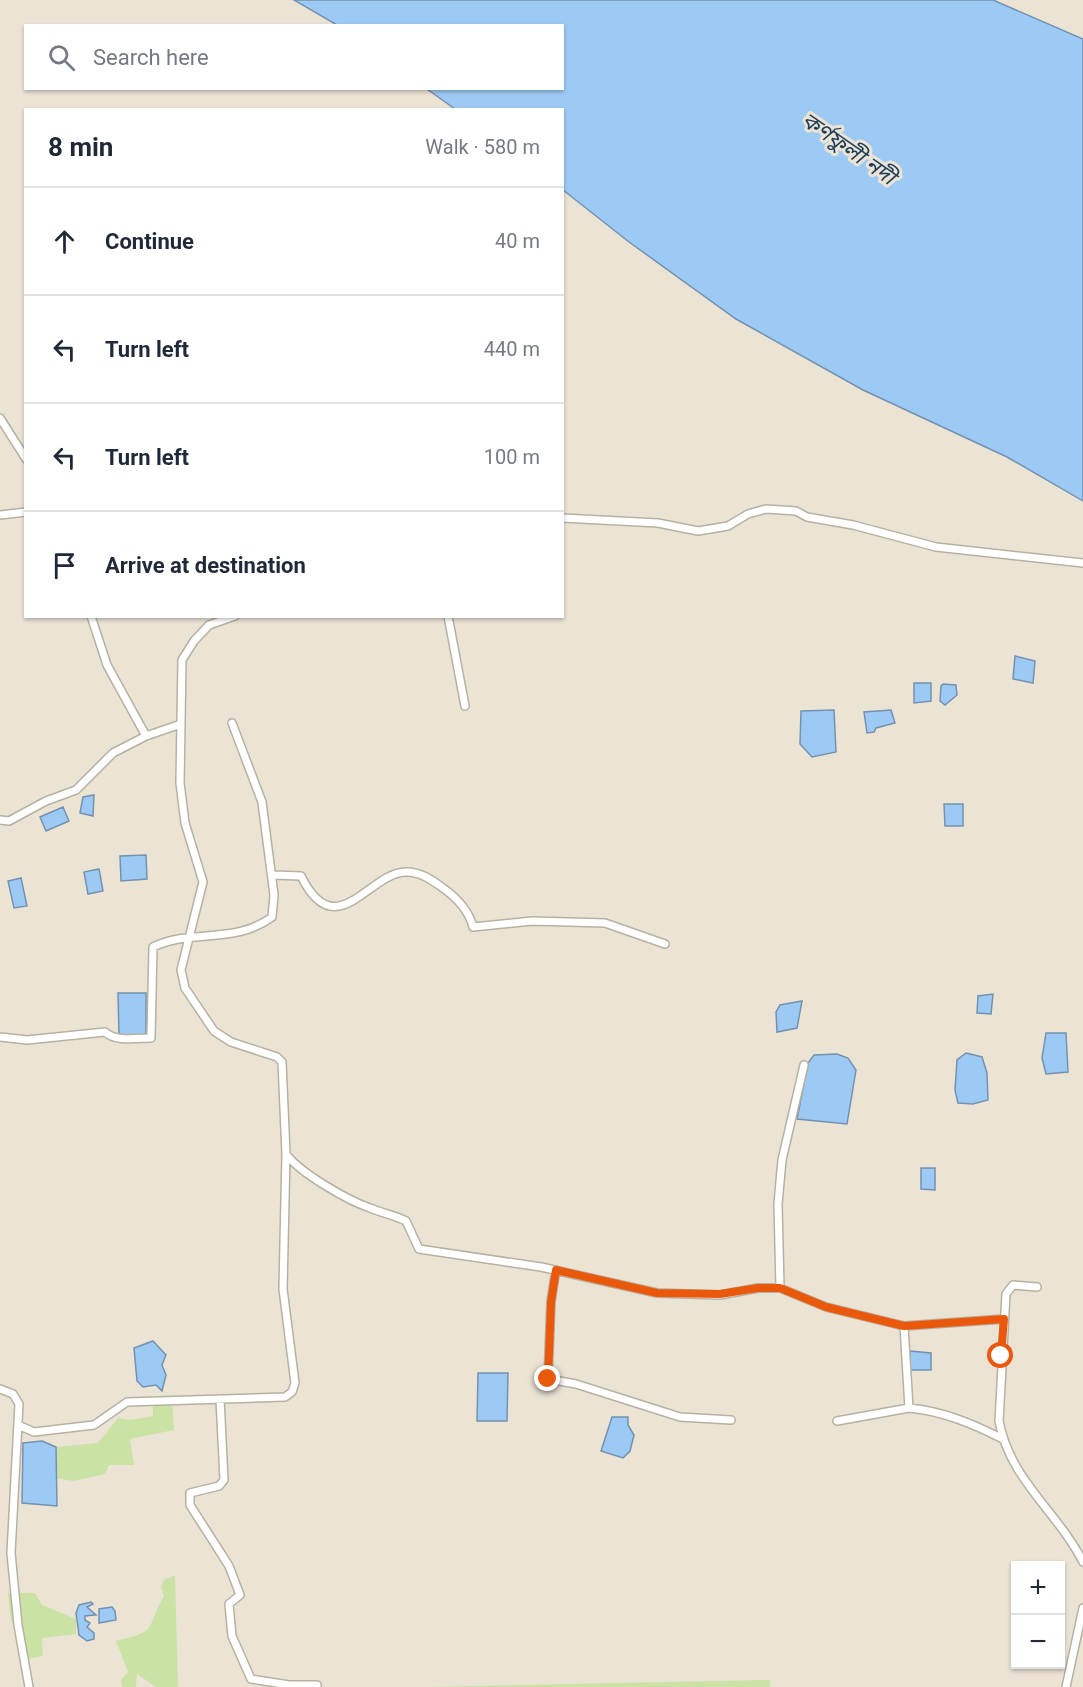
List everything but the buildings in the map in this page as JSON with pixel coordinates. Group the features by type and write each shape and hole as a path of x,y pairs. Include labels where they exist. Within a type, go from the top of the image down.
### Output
{"street":[{"path":"0,418 24,456"},
{"path":"564,518 658,523 698,531 728,526 748,514 766,509 796,511 807,517 853,525 936,546 1083,563"},
{"path":"0,515 24,512"},
{"path":"92,618 107,665 146,736"},
{"path":"18,1425 34,1432 94,1425 127,1402 285,1397 292,1392 295,1383 283,1289 286,1154 282,1062 277,1056 231,1042 214,1031 185,988 182,970 203,882 185,824 180,783 182,660 194,640 209,625 229,618"},
{"path":"448,618 465,706"},
{"path":"0,820 9,821 76,790 113,753 146,736 181,723"},
{"path":"0,1037 27,1040 105,1032 110,1036 120,1038 151,1038 153,947 170,939 237,934 259,926 272,917 275,910 273,875 262,802 232,723"},
{"path":"273,875 301,876 309,892 323,904 337,906 364,896 403,872 419,873 452,895 470,914 473,927 532,921 605,923 665,944"},
{"path":"780,1288 778,1204 782,1160 804,1065"},
{"path":"286,1154 293,1163 329,1186 369,1208 406,1221 419,1249 556,1270 657,1293 720,1294 758,1288 780,1288 826,1307 904,1326 1004,1319"},
{"path":"556,1270 551,1302 548,1379 576,1384 680,1417 731,1420"},
{"path":"1037,1287 1013,1285 1006,1294 999,1421 1003,1439 1026,1486 1075,1547 1083,1562"},
{"path":"904,1326 909,1408"},
{"path":"0,1389 13,1394 19,1404 12,1497 11,1553 18,1625 29,1687"},
{"path":"220,1400 224,1480 219,1486 190,1493 190,1505 229,1566 240,1595 230,1604 232,1636 239,1657 251,1678 289,1685 317,1685"},
{"path":"837,1421 909,1408 928,1409 970,1422 1003,1439"},
{"path":"1066,1687 1083,1608"}],"green space":[{"path":"153,1400 172,1400 174,1430 130,1439 134,1465 109,1465 105,1474 73,1481 56,1478 56,1447 98,1443 118,1418 131,1420 153,1416"},
{"path":"175,1575 178,1687 156,1687 137,1674 136,1687 122,1687 121,1680 128,1672 116,1641 146,1631 164,1596 161,1587 164,1580"},
{"path":"8,1593 35,1593 42,1605 76,1619 76,1634 42,1638 43,1656 28,1659 11,1620"},
{"path":"770,1680 770,1687 426,1687"}],"water":[{"name":"কর্ণফুলী নদী","path":"294,0 993,0 1083,39 1083,501 1007,457 863,390 736,319 629,242 564,191 564,108 454,108 428,90 564,90 564,24 335,24"},
{"path":"1015,656 1035,661 1033,683 1013,679"},
{"path":"914,683 931,683 931,701 914,703"},
{"path":"943,684 956,685 957,695 945,705 940,701"},
{"path":"834,710 836,752 812,757 800,744 801,711"},
{"path":"891,710 895,723 867,733 864,712"},
{"path":"94,795 93,816 80,813 83,797"},
{"path":"944,804 963,804 963,826 945,826"},
{"path":"63,807 69,821 46,831 40,817"},
{"path":"146,855 147,879 121,881 120,856"},
{"path":"99,869 103,891 88,894 84,872"},
{"path":"21,878 27,906 14,908 8,881"},
{"path":"118,993 146,993 146,1035 119,1035"},
{"path":"993,994 991,1014 977,1013 978,996"},
{"path":"802,1001 797,1028 777,1032 776,1012 780,1005"},
{"path":"1046,1033 1066,1033 1068,1072 1046,1074 1042,1058"},
{"path":"966,1053 982,1057 987,1073 988,1100 973,1104 958,1103 955,1090 957,1060"},
{"path":"837,1054 848,1058 856,1070 847,1124 797,1119 808,1063 814,1055"},
{"path":"921,1168 935,1168 935,1190 921,1189"},
{"path":"153,1341 166,1355 162,1365 166,1375 162,1391 156,1385 143,1387 137,1381 134,1348"},
{"path":"910,1351 931,1353 931,1370 909,1370"},
{"path":"478,1373 508,1373 507,1421 477,1421"},
{"path":"612,1417 628,1417 628,1425 634,1435 630,1451 623,1458 601,1451"},
{"path":"42,1441 56,1447 57,1506 22,1503 23,1443"},
{"path":"91,1602 93,1604 87,1607 96,1615 85,1616 85,1620 90,1623 87,1627 94,1633 94,1639 87,1641 79,1635 76,1613 79,1605"},
{"path":"112,1607 116,1620 99,1623 99,1609"}],"route":[{"path":"548,1379 551,1302 556,1270 657,1293 720,1294 747,1289 780,1288 826,1307 904,1326 1004,1319 1001,1356"}]}
